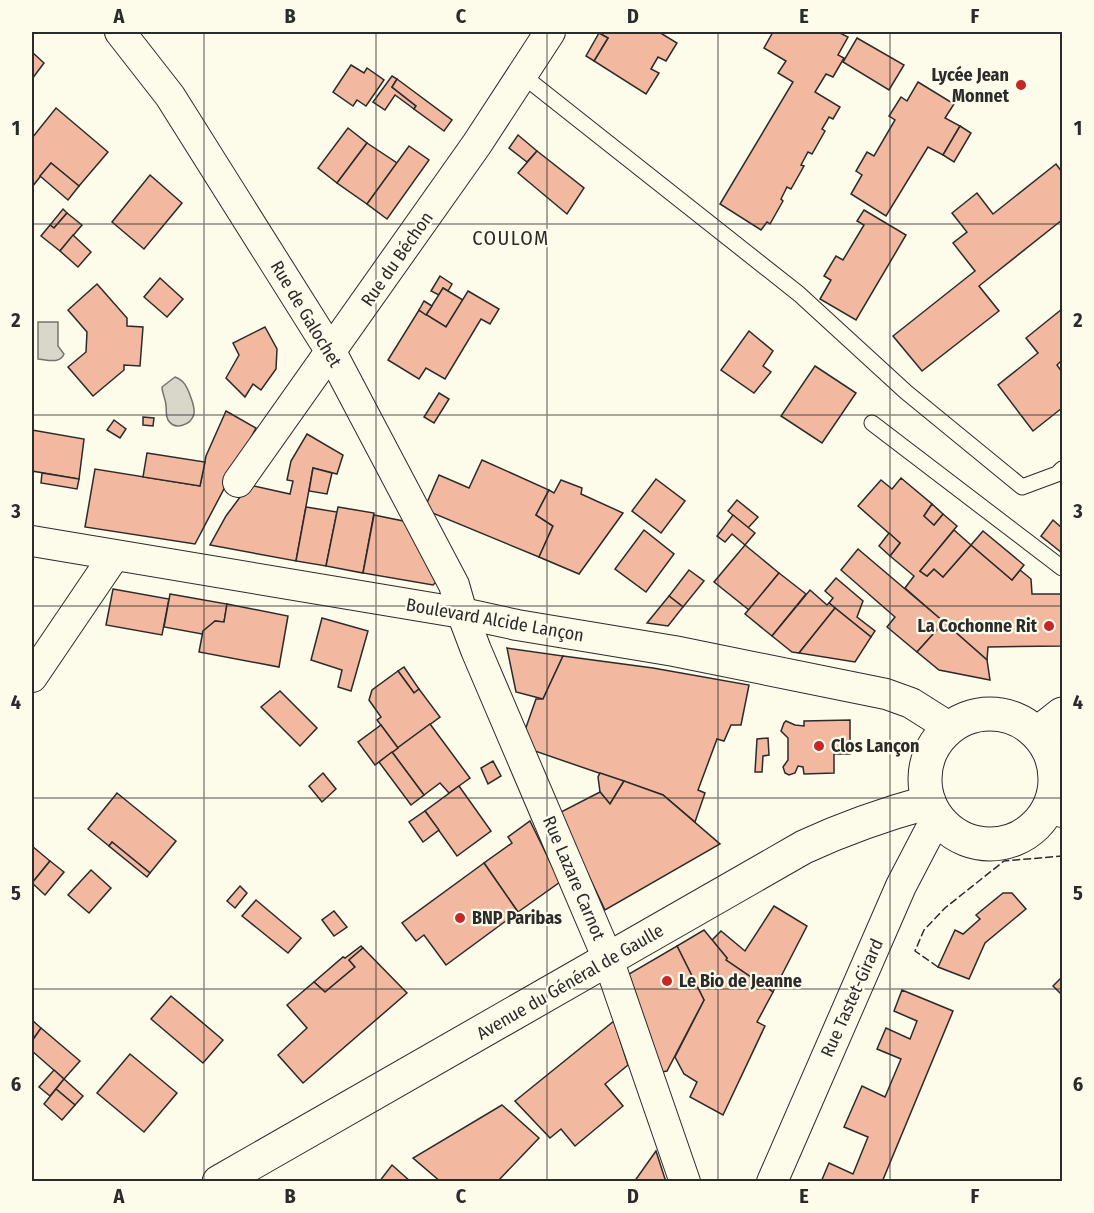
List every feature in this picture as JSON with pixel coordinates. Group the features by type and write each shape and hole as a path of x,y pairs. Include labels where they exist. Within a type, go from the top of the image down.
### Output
{"main road":[{"path":"985,713 1004,715 1023,722 1050,724 1047,746 1055,768 1056,809 1019,838 997,844 974,843 953,833 933,809 924,782 927,761 935,742 949,727 966,717 985,713"},
{"name":"Avenue du Général de Gaulle","path":"219,1182 804,847 849,826 885,814 933,809"}],"street":[{"name":"Rue de Galochet","path":"120,32 170,96 331,352 454,585 462,613"},
{"name":"Rue du Béchon","path":"238,482 471,153 550,32"},
{"name":"Boulevard Alcide Lançon","path":"32,542 462,613 517,625 674,651 886,694 911,703 949,727"},
{"path":"32,677 114,556"},
{"name":"Rue Lazare Carnot","path":"462,613 608,959 685,1182"},
{"name":"Rue Tastet-Girard","path":"772,1182 933,809"}],"lane":[{"path":"522,75 800,294 906,393 1023,487 1057,474 1062,469"},
{"path":"872,423 1062,568"}],"shaded area":[{"path":"38,322 58,322 58,346 64,354 60,359 53,361 38,359"},
{"path":"175,377 181,380 186,387 194,409 190,421 179,426 171,423 167,418 162,390 162,387"}],"building":[{"path":"600,32 659,32 677,43 666,61 658,57 651,69 659,73 646,94 594,61 608,38"},
{"path":"773,32 838,32 848,37 838,55 844,58 833,77 826,74 815,92 840,107 833,119 829,117 822,129 825,131 812,154 808,152 801,165 804,166 791,189 787,187 781,199 783,201 770,224 767,222 761,230 720,204 793,82 778,73 786,61 764,48"},
{"path":"599,33 608,38 594,61 586,56"},
{"path":"857,38 904,65 889,90 843,62"},
{"path":"32,52 44,63 32,79"},
{"path":"351,65 364,73 367,68 384,80 366,106 357,100 353,106 333,92"},
{"path":"392,76 397,79 392,87 416,106 414,109 395,95 385,110 373,102"},
{"path":"397,79 452,120 444,131 414,109 416,106 392,87"},
{"path":"918,82 954,104 945,118 960,126 943,155 928,147 886,216 851,194 862,175 856,171 867,152 874,156 895,120 889,116 901,97 907,101"},
{"path":"56,108 108,152 79,186 51,163 32,187 32,138"},
{"path":"960,126 971,133 954,162 943,155"},
{"path":"348,128 367,143 337,183 318,168"},
{"path":"518,135 537,151 527,162 509,148"},
{"path":"367,143 397,163 367,204 337,183"},
{"path":"409,146 429,160 387,219 367,204"},
{"path":"537,151 584,188 567,214 518,173"},
{"path":"51,163 79,186 68,200 40,176"},
{"path":"1056,164 1062,172 1062,220 979,286 999,311 922,371 893,336 975,271 953,243 967,232 952,213 977,193 993,214"},
{"path":"150,175 182,203 144,249 112,222"},
{"path":"63,209 67,213 54,228 50,225"},
{"path":"864,210 906,235 856,320 820,299 831,280 824,276 836,256 843,260 864,225 857,221"},
{"path":"67,213 82,225 60,251 41,236 50,225 54,228"},
{"path":"73,235 91,252 78,267 60,251"},
{"path":"440,276 452,284 448,291 443,288 439,295 431,291"},
{"path":"160,278 183,299 167,317 144,297"},
{"path":"97,284 127,318 127,326 143,327 140,366 124,365 124,370 93,396 68,367 86,352 87,332 68,310"},
{"path":"443,288 463,300 446,327 426,315"},
{"path":"468,291 499,309 490,324 481,319 445,379 426,368 419,379 388,360 419,310 446,327"},
{"path":"424,301 432,306 426,315 419,310"},
{"path":"1062,309 1062,360 1057,365 1062,372 1062,408 1033,431 998,385 1038,353 1026,338"},
{"path":"265,327 277,349 276,369 261,390 253,384 245,397 226,378 239,355 233,343"},
{"path":"749,331 773,351 763,366 771,372 754,393 721,370"},
{"path":"815,366 856,393 822,443 781,416"},
{"path":"439,393 449,399 434,423 424,417"},
{"path":"226,411 256,428 195,544 85,527 95,469 200,486 206,456"},
{"path":"143,417 154,418 153,426 143,425"},
{"path":"114,420 126,429 120,438 107,430"},
{"path":"32,430 84,439 79,479 32,471"},
{"path":"307,434 343,455 337,474 313,468 296,561 210,545 226,516 249,485 290,494 293,481 287,480 291,461"},
{"path":"147,453 205,462 200,486 143,477"},
{"path":"482,460 549,490 536,515 553,526 539,557 430,512 426,505 439,475 469,488"},
{"path":"313,468 332,473 327,494 309,491"},
{"path":"42,473 79,479 77,489 41,483"},
{"path":"901,478 932,504 924,516 934,525 943,514 957,526 920,571 927,576 934,569 943,577 971,545 1012,580 1020,570 1031,579 1032,594 1062,594 1062,646 988,647 987,660 905,588 914,576 890,556 900,543 858,506 881,480 892,489"},
{"path":"656,479 685,501 661,533 632,511"},
{"path":"561,480 582,488 581,494 623,513 579,574 539,557 553,526 536,515 549,490 554,493"},
{"path":"737,500 758,517 748,528 728,511"},
{"path":"932,504 943,514 934,525 924,516"},
{"path":"306,507 337,512 326,566 296,561"},
{"path":"338,507 374,513 363,573 326,566"},
{"path":"374,515 413,523 437,581 433,585 363,573"},
{"path":"733,515 755,533 745,545 732,534 725,542 717,536"},
{"path":"1053,520 1062,528 1062,553 1041,536"},
{"path":"644,530 674,554 646,592 615,569"},
{"path":"954,530 971,545 943,577 934,569 927,576 920,571"},
{"path":"983,531 1024,565 1012,580 971,545"},
{"path":"889,533 900,543 890,556 879,546"},
{"path":"745,545 779,573 749,610 714,582"},
{"path":"858,549 944,622 917,652 887,627 895,617 841,570"},
{"path":"689,570 704,581 683,607 669,596"},
{"path":"779,573 806,594 772,636 745,614"},
{"path":"836,578 863,601 857,617 875,631 871,637 829,603 833,598 825,591"},
{"path":"113,589 169,599 162,635 106,625"},
{"path":"810,590 827,605 829,603 835,608 799,653 792,652 772,636"},
{"path":"170,594 227,604 224,622 215,621 202,634 164,627"},
{"path":"669,596 683,607 668,626 647,623"},
{"path":"227,604 288,616 279,667 199,652 203,631 215,621 224,622"},
{"path":"835,608 871,637 855,662 799,653"},
{"path":"322,618 368,631 351,691 338,687 342,670 311,660"},
{"path":"944,622 987,660 990,680 939,670 917,652"},
{"path":"507,648 563,656 543,699 516,692"},
{"path":"563,656 653,668 749,685 741,725 731,725 724,741 717,739 698,790 705,793 695,822 663,795 529,749 523,736 536,699 543,699"},
{"path":"404,667 419,689 414,693 398,671"},
{"path":"398,671 414,693 419,689 440,717 398,748 377,720 381,717 369,700 372,690"},
{"path":"280,691 317,728 300,746 261,707"},
{"name":"Clos Lançon","path":"850,720 850,754 834,754 834,773 804,774 803,767 798,766 795,773 789,775 785,773 783,767 788,760 788,738 781,731 786,721 804,726 804,721"},
{"path":"430,724 470,778 449,793 440,783 424,795 392,752"},
{"path":"381,725 398,748 375,765 358,742"},
{"path":"768,738 769,755 763,756 762,772 755,772 757,739"},
{"path":"392,752 424,795 411,805 379,762"},
{"path":"493,761 501,776 488,784 481,768"},
{"path":"323,773 336,789 322,802 309,786"},
{"path":"600,773 624,781 610,804 600,792 598,777"},
{"path":"624,781 663,795 720,844 605,910 559,813 600,792 610,804"},
{"path":"459,786 491,831 457,856 425,811"},
{"path":"117,793 176,841 150,873 112,842 109,846 88,829"},
{"path":"425,811 439,830 423,842 409,822"},
{"path":"530,821 560,882 518,912 484,863 512,843 508,837"},
{"path":"112,842 150,873 147,877 109,846"},
{"path":"32,846 50,861 32,883"},
{"path":"50,861 64,872 45,895 32,883"},
{"name":"BNP Paribas","path":"484,863 518,912 446,965 424,935 416,941 402,923"},
{"path":"91,870 111,888 89,913 68,895"},
{"path":"240,886 247,893 235,908 227,901"},
{"path":"1003,893 1012,893 1026,909 985,943 969,979 938,967 955,930 963,934 980,919 976,915"},
{"path":"256,900 301,938 288,953 242,916"},
{"path":"774,906 807,926 773,992 726,960 727,958 712,940 721,931 745,951"},
{"path":"334,911 347,927 334,936 322,920"},
{"path":"704,930 727,958 726,960 773,992 757,1022 765,1026 723,1115 690,1097 697,1082 684,1074 675,1057 704,1000 677,946"},
{"path":"361,946 363,948 349,960 355,967 325,992 314,982 343,957 345,958"},
{"path":"677,946 704,1000 667,1071 662,1072 629,974"},
{"path":"363,948 407,993 303,1083 278,1055 307,1028 287,1005 314,982 325,992 355,967 349,960"},
{"path":"1062,977 1062,995 1053,986"},
{"path":"902,990 953,1011 882,1182 821,1182 829,1163 853,1174 868,1137 844,1127 862,1086 885,1097 901,1059 877,1049 886,1028 910,1039 917,1021 894,1011"},
{"path":"171,996 223,1040 203,1063 151,1019"},
{"path":"32,1020 41,1028 32,1041"},
{"path":"614,1021 628,1065 605,1084 623,1106 575,1146 561,1129 550,1138 515,1101"},
{"path":"41,1028 80,1061 64,1079 32,1051 32,1041"},
{"path":"130,1054 177,1093 144,1132 97,1093"},
{"path":"54,1070 64,1079 50,1096 39,1087"},
{"path":"64,1079 83,1096 75,1105 56,1089"},
{"path":"56,1089 75,1105 62,1120 44,1104"},
{"path":"502,1105 539,1138 497,1182 441,1182 413,1158"},
{"path":"656,1151 666,1182 634,1182"},
{"path":"392,1165 411,1182 379,1182"}],"fence":[{"path":"938,967 915,951 924,930 945,908 1004,861 1062,856"}],"place":[{"name":"Lycée Jean Monnet","path":"1021,85"},
{"name":"La Cochonne Rit","path":"1049,626"},
{"name":"Clos Lançon","path":"819,746"},
{"name":"BNP Paribas","path":"460,918"},
{"name":"Le Bio de Jeanne","path":"667,981"}],"district":[{"name":"COULOM","path":"511,238"}]}
